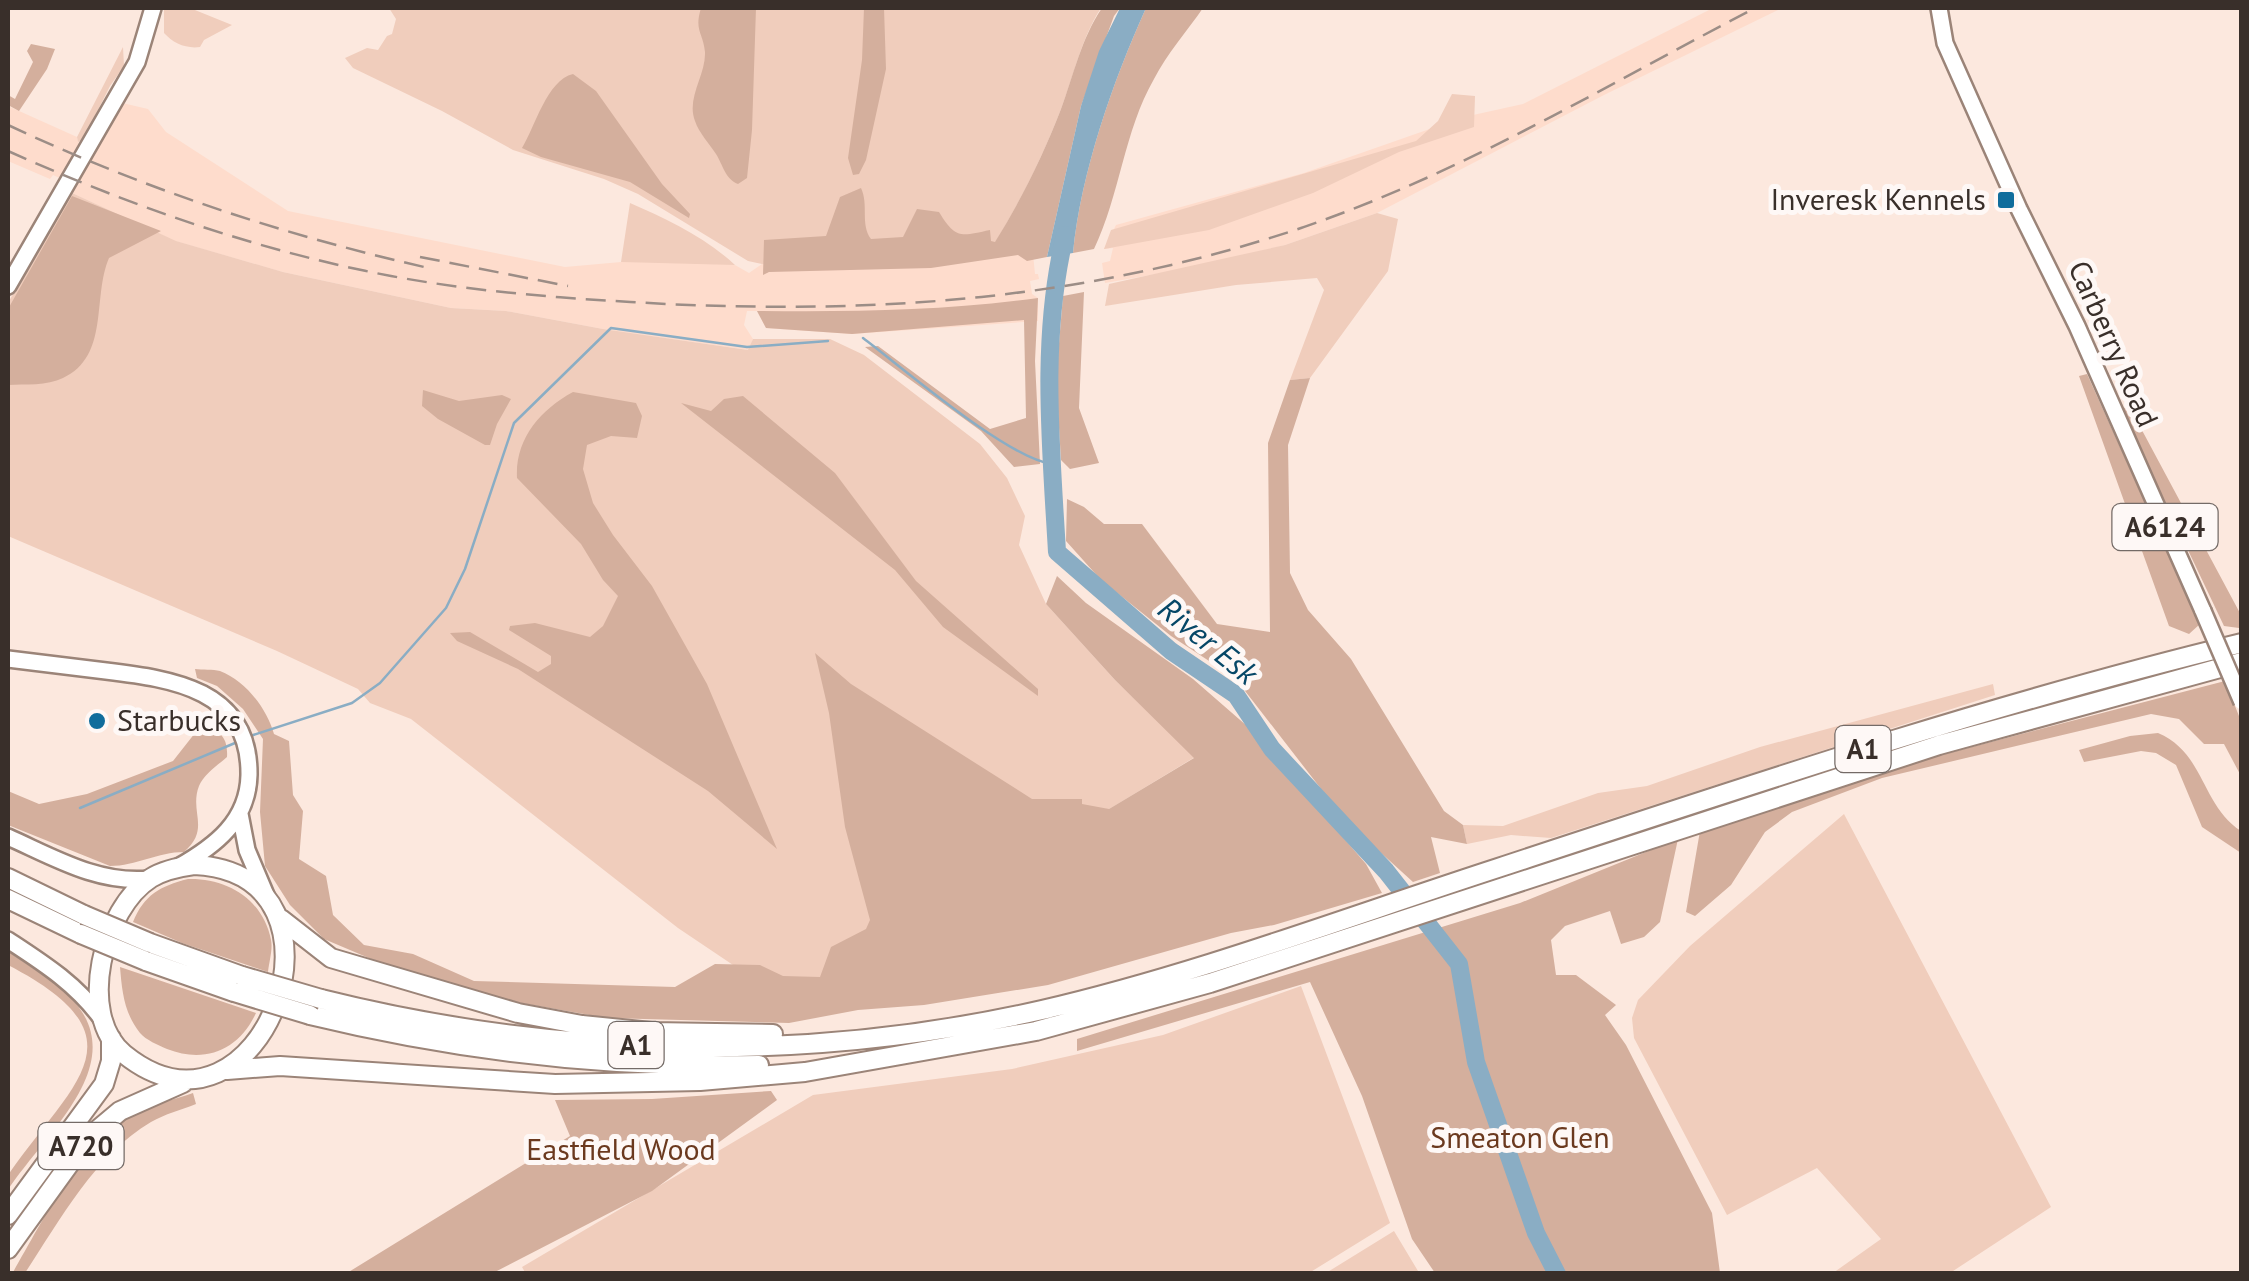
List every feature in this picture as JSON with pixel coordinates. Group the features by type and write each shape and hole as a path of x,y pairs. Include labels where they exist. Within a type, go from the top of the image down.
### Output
{"highway":[{"name":"A1","path":"227,1070 280,1066 555,1084 631,1084 804,1072 1071,1022 1187,990 1338,941 1494,879 1959,719 2242,643"},
{"name":"A1","path":"238,984 500,1034 659,1047 835,1042 954,1027 1130,987 1939,744 2242,662"},
{"path":"209,865 228,870 266,895 281,919 286,955 268,1024 252,1049 227,1070 188,1080 165,1078 124,1054 110,1038 101,1018 98,987 112,930 120,911 149,879 178,867 209,865"},
{"name":"A1","path":"8,878 148,952"},
{"name":"A1","path":"8,899 81,934 148,952 310,1015 433,1042 566,1060 731,1066 904,1054"},
{"name":"A1","path":"281,919 331,958 451,996 582,1025 727,1035 954,1027"},
{"name":"A720","path":"8,1215 104,1084 111,1061 110,1038"},
{"name":"A720","path":"8,1249 89,1137 120,1111 188,1080"}],"main road":[{"path":"8,286 137,62 152,8"},
{"name":"Carberry Road","path":"1938,8 1952,60 2084,343 2242,702"},
{"path":"8,659 160,678 188,685 222,708 242,740 248,782 240,814 247,850 266,895"},
{"path":"178,867 211,848 240,814"},
{"path":"8,838 100,876 130,881 149,879"},
{"path":"8,940 63,976 101,1018"}],"shaded area":[{"path":"164,8 190,8 232,25 204,40 200,47 185,46 164,33"},
{"path":"389,8 1101,8 1083,45 1047,144 995,243 762,264 748,261 638,194 513,150 353,68 345,58 367,48 378,50 392,34 396,19"},
{"path":"1713,8 1782,8 1377,213 1285,245 1191,268 1105,283 1102,263 1110,261 1113,248 1104,249 1116,225 1304,173 1464,117 1523,104"},
{"path":"123,47 124,66 83,140 78,142 77,137"},
{"path":"1452,94 1475,96 1474,127 1399,152 1313,193 1209,230 1104,249 1111,230 1416,141 1438,121"},
{"path":"118,102 148,109 166,132 288,211 565,267 621,262 709,262 735,265 749,273 762,264 1033,254 1039,279 1030,281 1032,294 1038,298 1038,321 852,334 766,328 757,311 747,311 744,325 753,339 749,350 506,311 451,308 283,272 175,241 70,192 73,184 8,161 8,106 93,148"},
{"path":"70,192 176,241 283,272 451,308 506,311 748,350 753,339 830,339 864,355 980,444 1007,478 1025,516 1019,545 1046,604 1115,680 1195,757 809,991 736,967 678,928 411,719 370,703 358,689 277,651 8,536 8,303"},
{"path":"630,203 698,237 735,265 621,262"},
{"path":"1377,213 1398,219 1388,271 1310,378 1290,380 1324,290 1317,278 1236,285 1105,306 1109,284 1285,245"},
{"path":"1993,684 1995,695 1551,838 1511,835 1467,844 1463,825 1503,826 1598,793 1647,786 1760,747"},
{"path":"1844,814 2051,1207 1950,1273 1833,1273 1881,1239 1817,1168 1727,1215 1634,1038 1632,1018 1638,1000 1690,946"},
{"path":"1301,986 1390,1223 1309,1273 526,1274 522,1267 813,1095 1012,1069 1163,1035"},
{"path":"1394,1231 1418,1271 1414,1274 1326,1273"}],"green space":[{"path":"701,8 756,8 752,130 747,178 738,184 727,175 699,130 693,112 705,52 699,27"},
{"path":"864,8 884,8 886,69 866,160 859,174 853,175 848,158 862,60"},
{"path":"1102,8 1120,8 1081,106 1047,257 1027,261 1018,255 931,268 763,275 764,240 826,236 840,197 861,188 871,239 903,237 917,209 939,212 960,234 990,230 991,241 995,242 1039,161 1083,44"},
{"path":"1146,8 1203,8 1165,61 1144,99 1094,249 1073,253 1083,191 1100,127"},
{"path":"31,44 55,49 47,69 19,111 8,105 8,95 15,99 33,62 27,51"},
{"path":"573,74 596,91 662,184 690,214 689,218 630,182 522,148 549,95"},
{"path":"72,196 161,231 109,258 94,341 78,368 50,382 8,385 8,309"},
{"path":"1084,292 1079,408 1099,463 1070,469 1061,460 1056,379 1063,296"},
{"path":"1038,298 1035,361 1040,464 1014,467 981,431 865,347 878,346 990,429 1026,418 1024,320 852,334 766,328 757,311 898,310"},
{"path":"2087,374 2200,624 2189,634 2169,626 2079,376"},
{"path":"1310,378 1288,445 1290,573 1308,610 1351,659 1444,811 1463,825 1467,844 1431,837 1440,873 1413,882 1346,821 1235,678 1171,636 1101,580 1066,541 1067,499 1104,524 1142,524 1217,624 1270,632 1268,443 1290,380"},
{"path":"423,390 459,401 502,395 511,399 490,445 485,445 422,406"},
{"path":"573,392 636,403 642,416 637,438 611,436 587,445 583,469 593,503 652,586 707,684 777,849 708,791 518,669 457,641 450,633 470,632 538,672 551,664 551,656 509,630 510,626 535,623 590,637 603,626 618,596 581,544 517,478 520,451 532,427"},
{"path":"743,396 835,473 916,581 1038,689 1038,696 943,627 895,570 681,403 711,411 724,399"},
{"path":"2129,406 2241,615 2239,628 2224,626 2121,409"},
{"path":"1057,576 1086,603 1193,679 1247,726 1366,864 1382,893 1048,985 789,1023 607,1018 521,1003 383,964 324,939 290,905 265,866 260,812 263,739 243,709 217,686 197,678 195,669 220,671 238,682 261,706 274,734 289,741 293,795 303,811 299,859 326,876 333,915 364,945 413,954 474,981 675,987 715,964 760,965 783,976 820,977 831,947 866,929 870,920 845,827 829,713 815,653 851,684 1032,799 1082,799 1082,804 1109,809 1194,758 1046,604"},
{"path":"2225,681 2241,721 2241,776 2224,744 2204,744 2179,719 2151,714 1882,778 1792,812 1765,832 1731,885 1695,916 1686,912 1700,831 1945,754"},
{"path":"206,728 223,738 227,757 199,786 198,828 184,852 110,866 8,825 8,791 39,804 87,794 173,761 195,733"},
{"path":"2158,733 2185,753 2218,808 2241,831 2241,853 2202,827 2176,765 2156,753 2141,751 2084,762 2079,750"},
{"name":"Smeaton Glen","path":"1678,839 1660,922 1644,937 1621,944 1610,911 1565,926 1551,940 1556,975 1576,975 1616,1005 1605,1015 1626,1045 1712,1213 1720,1273 1435,1273 1412,1239 1362,1096 1310,982 1077,1051 1077,1039 1520,903"},
{"path":"188,879 216,882 252,902 271,940 268,972 133,922 154,893"},
{"path":"8,951 59,987 83,1013 92,1039 90,1065 80,1091 8,1190 8,1175 73,1086 85,1062 87,1039 76,1015 51,991 8,965"},
{"path":"120,967 256,1013 240,1036 219,1050 195,1055 167,1049 145,1038 130,1018"},
{"name":"Eastfield Wood","path":"771,1091 777,1100 652,1191 493,1273 347,1273 570,1136 555,1100 652,1099"},
{"path":"193,1093 196,1104 151,1122 113,1152 80,1190 25,1273 12,1274 66,1182 101,1140 141,1111"}],"water":[{"path":"1120,8 1146,8 1100,127 1083,191 1073,253 1047,257 1081,106 1099,51"}],"waterway":[{"name":"River Esk","path":"1065,235 1057,274 1050,353 1057,552 1171,651 1236,695 1272,749 1386,871 1459,964 1476,1062 1536,1233 1557,1274"},
{"path":"247,737 352,703 380,683 446,608 465,569 514,423 611,328 747,347 828,341"},
{"path":"863,338 983,429 1009,446 1052,464"},
{"path":"80,808 235,743"}],"railway":[{"path":"8,151 148,208 244,240 342,266 425,282 666,304 748,307 908,303 1065,286 1222,252 1301,228 1475,155 1755,8"},
{"path":"8,125 111,170 216,209 324,242 433,269"},
{"path":"420,257 568,286"}],"place":[{"name":"Inveresk Kennels","path":"2006,200"},
{"name":"Starbucks","path":"97,721"}]}
